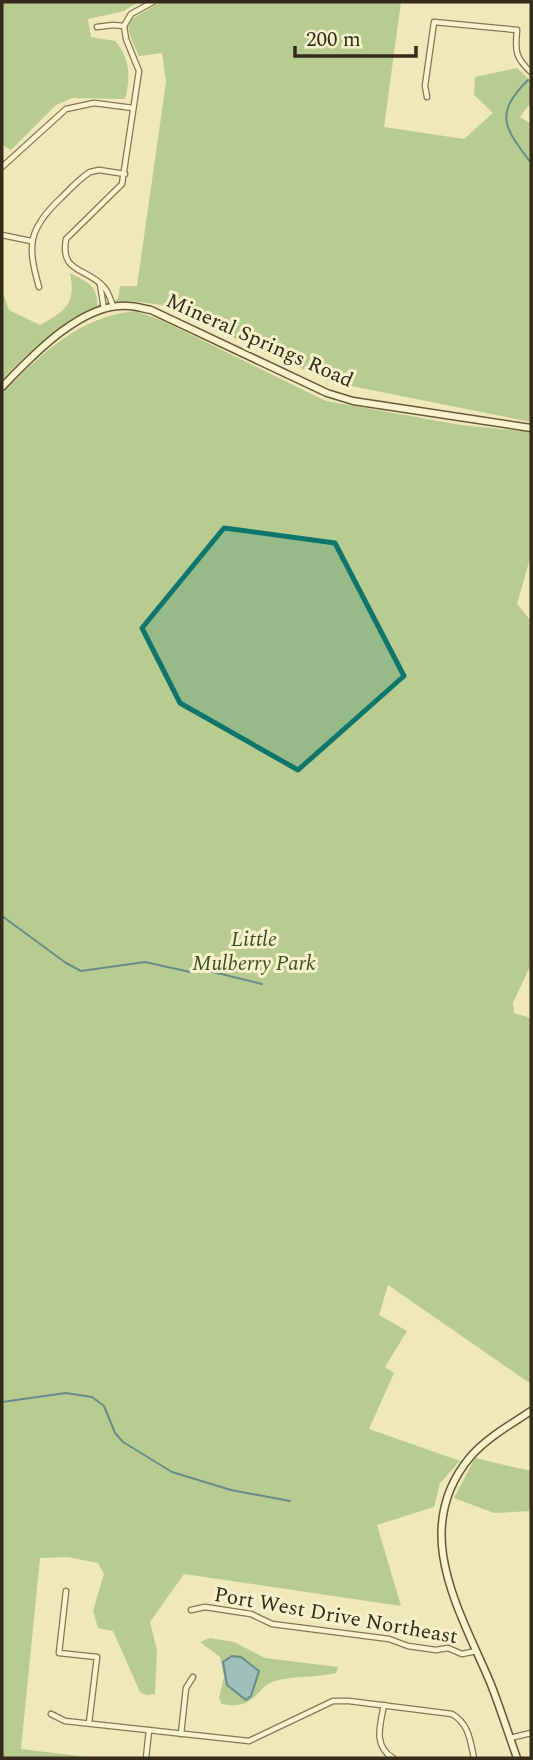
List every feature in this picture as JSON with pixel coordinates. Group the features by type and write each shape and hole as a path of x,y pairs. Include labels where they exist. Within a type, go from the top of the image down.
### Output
{"street":[{"path":"113,307 107,291 100,283 72,267 66,260 64,251 66,239 122,184 139,72 124,26 131,14 153,2"},
{"path":"427,97 425,86 434,22 517,30 514,50 519,60 531,72"},
{"path":"97,27 124,26"},
{"path":"3,163 66,109 94,103 133,108"},
{"path":"39,287 31,241 45,213 82,177 99,170 125,174"},
{"path":"2,236 31,241"},
{"path":"100,283 104,309"},
{"name":"Mineral Springs Road","path":"2,387 49,342 73,325 104,309 128,305 151,310 299,381 354,401 531,428"},
{"path":"517,1758 444,1568 441,1541 442,1522 453,1486 470,1457 492,1436 531,1412"},
{"path":"66,1591 59,1653 97,1657 89,1723"},
{"name":"Port West Drive Northeast","path":"191,1610 205,1606 251,1614 272,1624 389,1639 408,1646 436,1650 448,1648 462,1654 476,1651"},
{"path":"181,1734 186,1688 193,1677"},
{"path":"51,1714 65,1721 249,1741 332,1701 349,1701 453,1714 461,1719 467,1728 474,1758"},
{"path":"384,1705 378,1735 385,1753 393,1758"},
{"path":"146,1758 149,1730"},
{"path":"510,1738 531,1733"}],"highlighted area":[{"path":"224,528 335,543 404,676 298,770 180,703 142,628"}],"green space":[{"path":"2,2 138,2 124,11 88,19 91,37 115,41 124,54 128,76 125,99 72,98 56,105 11,150 2,145"},
{"path":"160,2 401,2 384,127 464,139 493,113 474,95 475,77 517,68 531,81 531,102 520,117 531,124 531,422 331,382 161,305 134,302 102,306 70,321 26,356 2,380 2,290 9,310 40,325 67,305 72,292 70,273 93,289 97,305 118,299 120,286 137,286 166,82 162,53 139,56 129,32 129,25 135,17"},
{"name":"Little Mulberry Park","path":"135,311 161,320 326,401 461,425 531,432 531,555 517,604 531,621 531,964 513,1003 514,1013 531,1018 531,1384 388,1285 379,1315 407,1331 385,1367 394,1373 369,1429 460,1461 440,1483 434,1507 377,1525 401,1606 184,1574 150,1622 157,1650 155,1694 147,1695 140,1692 113,1631 98,1628 93,1611 104,1574 98,1563 68,1557 40,1558 21,1749 88,1757 2,1758 2,394 61,340 96,321"},
{"path":"475,1458 531,1471 531,1511 494,1513 454,1498"},
{"path":"210,1638 234,1642 265,1658 338,1667 336,1673 275,1681 242,1704 222,1704 219,1698 224,1677 220,1657 200,1642","holes":["241,1657 259,1671 251,1696 245,1699 228,1685 223,1662"]}],"water":[{"path":"232,1656 241,1657 259,1671 251,1696 246,1700 227,1685 223,1662"}],"waterway":[{"path":"528,80 510,103 507,121 509,131 531,163"},
{"path":"2,916 81,971 145,962 190,972 209,971 262,984"},
{"path":"2,1402 66,1393 92,1397 104,1406 115,1433 123,1442 172,1472 231,1490 290,1501"}]}
